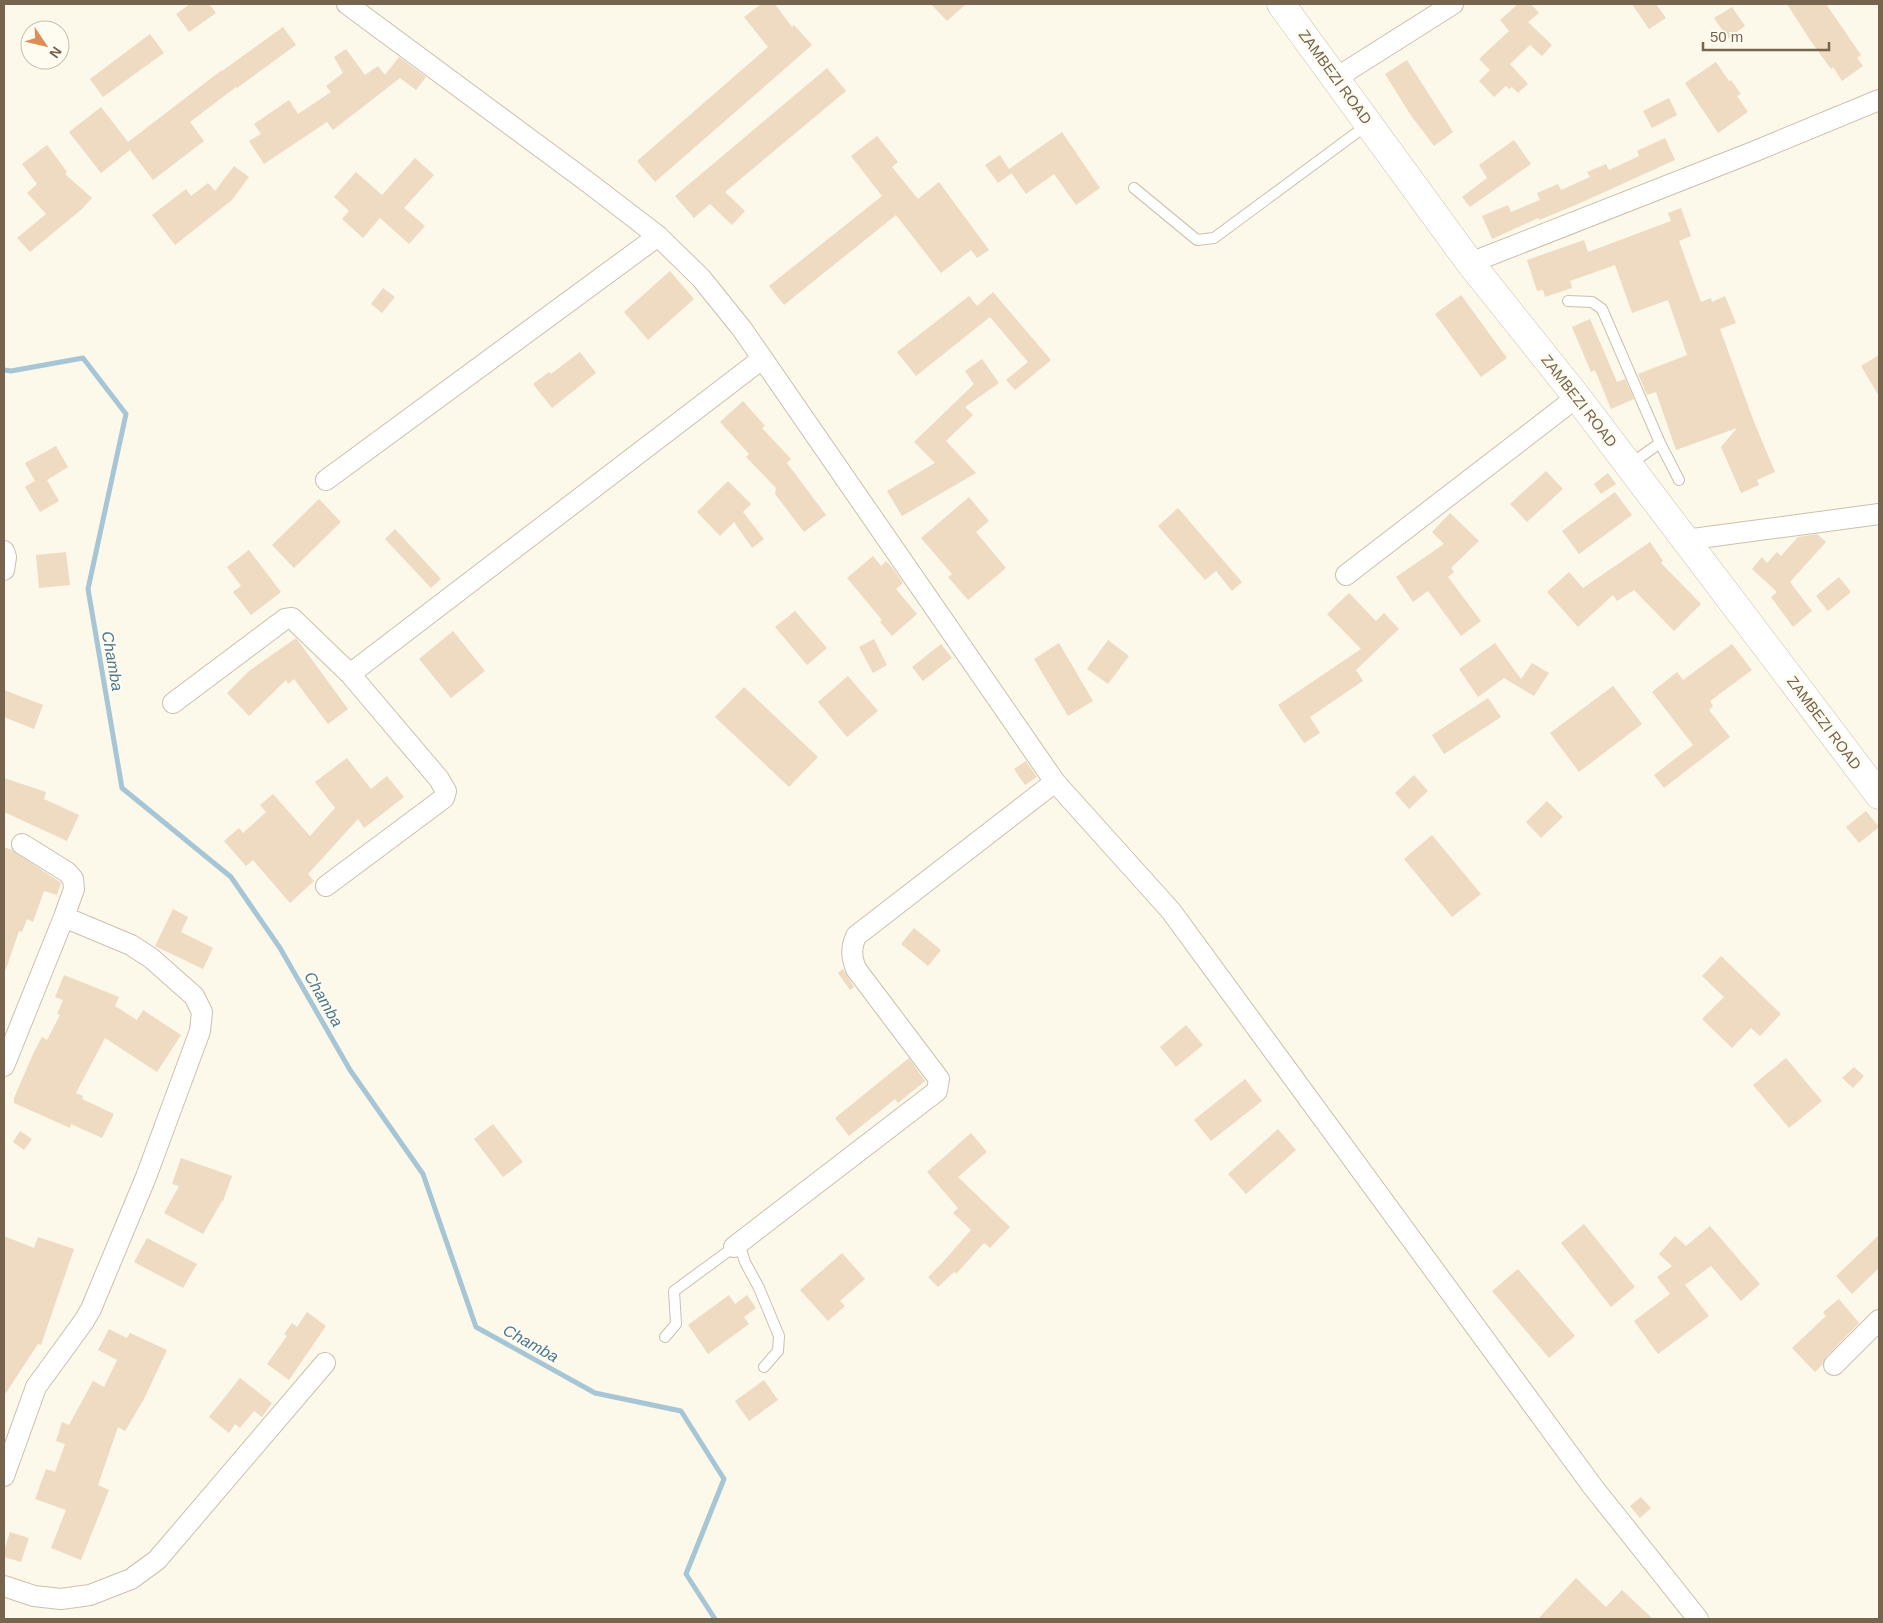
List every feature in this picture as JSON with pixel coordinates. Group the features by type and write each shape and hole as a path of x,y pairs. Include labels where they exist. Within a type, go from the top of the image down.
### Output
{"main road":[{"name":"ZAMBEZI ROAD","path":"1281,4 1470,262 1577,397 1879,795"}],"street":[{"path":"347,4 658,236 701,278 742,329 1055,782 1170,911 1593,1487 1698,1619"},
{"path":"1336,78 1453,4"},
{"path":"1470,262 1744,156 1879,100"},
{"path":"326,480 658,236"},
{"path":"350,674 762,359"},
{"path":"1346,575 1577,397"},
{"path":"1685,540 1879,514"},
{"path":"4,551 6,557 4,570"},
{"path":"173,703 285,619 292,618 350,674 439,779 446,791 444,798 326,886"},
{"path":"736,1245 937,1091 939,1079 856,968 852,958 852,947 856,936 1055,782"},
{"path":"4,1066 74,889 73,879 67,872 22,844"},
{"path":"4,1476 36,1387 91,1309 146,1177 200,1031 202,1012 194,996 151,958 131,945 64,917"},
{"path":"1834,1365 1879,1320"},
{"path":"4,1586 34,1596 61,1599 90,1595 131,1579 157,1560 325,1363"}],"lane":[{"path":"1134,188 1197,240 1214,238 1369,123"},
{"path":"1568,301 1592,302 1602,309 1660,443 1679,480"},
{"path":"1628,465 1660,443"},
{"path":"665,1337 676,1324 674,1290 736,1245 759,1288 778,1336 778,1351 764,1367"}],"building":[{"path":"190,4 209,4 216,13 189,32 176,14"},
{"path":"761,4 775,4 792,27 794,25 812,45 655,182 637,161 768,47 744,17"},
{"path":"931,4 966,4 947,21"},
{"path":"1518,4 1531,4 1539,13 1528,22 1552,45 1542,56 1530,45 1510,64 1528,84 1518,93 1512,87 1509,89 1506,86 1494,97 1479,81 1490,70 1479,59 1509,31 1500,20"},
{"path":"1632,4 1656,4 1666,18 1649,29"},
{"path":"1787,4 1826,4 1861,55 1857,58 1863,66 1842,81 1833,67 1831,69 1810,40"},
{"path":"1732,7 1745,26 1728,38 1714,18"},
{"path":"283,27 296,45 190,122 204,141 153,180 130,150 101,173 69,132 101,107 128,142 222,70"},
{"path":"150,34 164,53 103,97 90,79"},
{"path":"346,49 365,75 378,66 385,75 399,57 426,77 416,90 400,78 333,130 327,122 264,164 249,141 261,134 254,124 289,100 298,114 331,92 326,86 343,73 334,57"},
{"path":"1407,60 1453,132 1434,146 1410,114 1385,74"},
{"path":"1716,62 1741,94 1737,96 1748,112 1718,133 1685,83"},
{"path":"827,68 846,91 725,192 745,211 732,225 710,204 694,218 675,196"},
{"path":"1669,98 1677,115 1652,128 1643,111"},
{"path":"1062,132 1100,188 1076,205 1054,174 1026,194 1012,173 998,183 985,165 1000,155 1009,169"},
{"path":"877,136 898,162 892,167 918,199 939,182 989,250 977,258 971,250 941,273 896,215 784,305 769,286 882,196 851,156"},
{"path":"1665,138 1675,160 1578,204 1539,220 1538,218 1492,239 1482,216 1508,205 1511,212 1540,200 1537,193 1558,184 1561,190 1590,177 1587,172 1606,164 1609,170 1639,156 1637,151"},
{"path":"1514,140 1531,164 1470,207 1462,197 1487,178 1479,165"},
{"path":"47,145 67,172 65,174 92,198 82,209 30,252 17,238 46,214 27,193 37,184 22,164"},
{"path":"415,158 434,175 404,208 425,226 409,244 380,218 363,238 342,219 349,211 334,197 356,172 382,195"},
{"path":"234,166 249,177 232,200 175,245 152,215 186,189 191,196 208,183 215,191"},
{"path":"1681,208 1691,236 1679,241 1701,302 1711,298 1712,302 1725,296 1736,323 1720,329 1754,422 1775,472 1757,480 1759,485 1741,493 1721,447 1737,428 1676,450 1656,392 1647,395 1638,374 1687,355 1668,300 1632,313 1615,265 1570,281 1572,288 1545,297 1543,290 1537,291 1527,260 1584,240 1588,252 1671,221 1668,213"},
{"path":"670,271 694,299 648,340 624,312"},
{"path":"383,288 395,297 382,313 371,304"},
{"path":"993,292 1051,360 1015,390 1006,380 1028,362 990,317 916,376 897,352 969,296 977,306"},
{"path":"1461,295 1507,358 1481,377 1435,314"},
{"path":"1590,319 1617,382 1625,379 1634,399 1611,409 1595,370 1591,372 1572,327"},
{"path":"580,352 596,373 552,408 533,384 549,372 551,374"},
{"path":"1879,355 1879,396 1861,366"},
{"path":"982,359 999,383 965,407 973,415 946,441 976,473 902,516 887,491 935,463 914,442 974,384 965,371"},
{"path":"743,401 765,426 762,428 791,459 787,463 826,515 804,532 775,494 776,488 746,457 749,454 720,422"},
{"path":"56,446 68,467 47,480 59,501 40,512 25,487 35,481 25,463"},
{"path":"1546,471 1563,489 1527,522 1510,504"},
{"path":"1608,473 1616,484 1601,494 1594,484"},
{"path":"728,481 751,504 743,512 764,539 752,548 734,522 720,536 697,512"},
{"path":"1615,492 1632,515 1579,554 1562,531"},
{"path":"969,497 989,521 976,532 1006,568 968,600 948,577 952,574 921,538"},
{"path":"319,499 341,522 294,568 272,545"},
{"path":"1178,508 1242,582 1232,591 1216,571 1205,580 1158,526"},
{"path":"1450,513 1479,541 1451,568 1454,572 1448,577 1481,621 1461,636 1428,591 1413,602 1396,577 1444,544 1432,532"},
{"path":"395,529 441,579 431,588 385,539"},
{"path":"1817,534 1826,542 1790,582 1812,611 1793,627 1771,597 1777,592 1752,569 1762,557 1767,563 1777,552 1781,556 1798,537"},
{"path":"1650,542 1663,561 1661,563 1701,604 1674,631 1634,590 1617,601 1613,595 1578,627 1547,592 1569,572 1583,588"},
{"path":"249,550 281,592 251,615 233,592 241,586 227,567"},
{"path":"66,552 70,585 39,588 36,555"},
{"path":"873,556 881,566 886,561 895,571 903,583 896,589 917,614 892,636 880,622 882,620 847,578"},
{"path":"1839,577 1851,592 1828,611 1816,596"},
{"path":"1349,593 1376,621 1384,613 1399,629 1356,670 1363,681 1310,717 1320,733 1304,743 1278,705 1361,649 1327,614"},
{"path":"795,611 827,648 807,665 775,627"},
{"path":"453,631 485,671 451,698 419,659"},
{"path":"296,638 348,709 328,724 294,679 288,684 286,680 249,716 227,693 249,671"},
{"path":"874,639 887,665 873,673 859,647"},
{"path":"1108,640 1129,656 1108,684 1087,669"},
{"path":"1059,643 1093,701 1068,716 1034,659"},
{"path":"1495,643 1521,679 1532,663 1549,673 1534,696 1504,678 1478,697 1459,669"},
{"path":"941,644 952,658 923,681 912,667"},
{"path":"1732,644 1752,670 1710,701 1713,706 1709,710 1730,737 1664,788 1654,775 1693,745 1652,692 1677,672 1683,680"},
{"path":"848,676 878,711 847,737 818,702"},
{"path":"1613,686 1642,724 1579,772 1550,733"},
{"path":"744,687 818,757 789,787 715,717"},
{"path":"4,690 43,705 34,729 4,717"},
{"path":"1488,698 1501,717 1444,754 1432,735"},
{"path":"347,758 371,789 387,776 404,797 364,828 358,819 308,874 314,881 290,903 253,860 246,866 224,841 239,828 243,833 266,812 260,805 273,794 310,836 335,808 315,782"},
{"path":"1026,761 1037,777 1025,785 1014,769"},
{"path":"1414,775 1428,791 1409,809 1395,793"},
{"path":"4,778 46,792 44,799 79,815 67,841 4,812"},
{"path":"1547,801 1563,817 1541,838 1526,822"},
{"path":"1866,811 1879,827 1859,843 1846,827"},
{"path":"1432,835 1481,894 1452,917 1404,859"},
{"path":"4,847 12,850 61,883 57,895 44,891 33,922 27,919 22,932 19,931 6,969 4,969"},
{"path":"173,909 188,917 181,932 213,948 203,969 155,946"},
{"path":"914,928 941,950 928,966 901,944"},
{"path":"1721,956 1781,1014 1760,1036 1751,1028 1732,1048 1702,1019 1724,997 1702,976"},
{"path":"843,969 854,987 850,990 838,973"},
{"path":"64,975 119,997 115,1006 137,1020 143,1010 181,1035 157,1072 105,1038 76,1093 83,1096 82,1099 114,1114 102,1138 71,1124 70,1128 14,1103 14,1098 34,1052 42,1037 47,1040 60,1015 57,1014 63,1000 55,997"},
{"path":"1186,1025 1203,1045 1176,1067 1160,1047"},
{"path":"909,1058 925,1081 898,1103 895,1099 849,1136 835,1118"},
{"path":"1786,1058 1822,1101 1789,1128 1753,1085"},
{"path":"1854,1067 1864,1076 1853,1088 1842,1078"},
{"path":"1245,1079 1262,1101 1211,1141 1194,1120"},
{"path":"493,1124 523,1162 503,1177 474,1139"},
{"path":"1278,1129 1296,1150 1246,1194 1228,1174"},
{"path":"20,1131 32,1139 24,1150 13,1142"},
{"path":"971,1133 987,1152 958,1177 1010,1227 990,1248 984,1243 956,1274 954,1272 938,1287 928,1277 971,1230 953,1213 958,1208 927,1172"},
{"path":"181,1158 232,1176 223,1201 203,1234 164,1213 179,1186 172,1184"},
{"path":"1584,1224 1635,1287 1611,1307 1561,1243"},
{"path":"1710,1226 1760,1284 1741,1301 1711,1266 1685,1285 1709,1316 1658,1354 1634,1321 1670,1294 1657,1277 1672,1266 1659,1254 1675,1236 1686,1246"},
{"path":"1879,1235 1879,1268 1852,1294 1836,1276"},
{"path":"4,1236 34,1248 38,1237 74,1249 41,1345 38,1344 4,1396"},
{"path":"147,1238 197,1264 183,1288 134,1262"},
{"path":"842,1253 865,1279 840,1301 845,1306 828,1321 800,1290"},
{"path":"1518,1269 1575,1336 1549,1358 1492,1291"},
{"path":"729,1295 735,1304 747,1295 756,1308 744,1317 749,1324 708,1354 688,1325"},
{"path":"1839,1299 1859,1323 1826,1357 1822,1365 1815,1372 1792,1348 1826,1316 1823,1312"},
{"path":"307,1312 326,1326 289,1380 267,1364 287,1336 284,1334 292,1323 297,1327"},
{"path":"109,1329 127,1338 130,1333 167,1350 144,1399 125,1431 118,1427 98,1485 109,1490 81,1560 51,1548 66,1510 35,1499 46,1469 55,1472 65,1444 56,1441 62,1422 69,1425 93,1381 104,1387 117,1360 98,1350"},
{"path":"240,1378 272,1403 262,1417 254,1411 240,1428 235,1424 229,1433 209,1417"},
{"path":"764,1380 778,1400 749,1421 735,1401"},
{"path":"1641,1497 1651,1508 1640,1518 1630,1506"},
{"path":"10,1532 29,1538 21,1562 4,1557 4,1550"},
{"path":"1576,1578 1606,1607 1622,1590 1653,1619 1538,1619"}],"waterway":[{"name":"Chamba","path":"4,370 11,371 83,358 126,414 88,589 122,788 231,877 280,948 350,1070 423,1174 476,1327 595,1393 681,1411 724,1479 686,1574 715,1619"}]}
